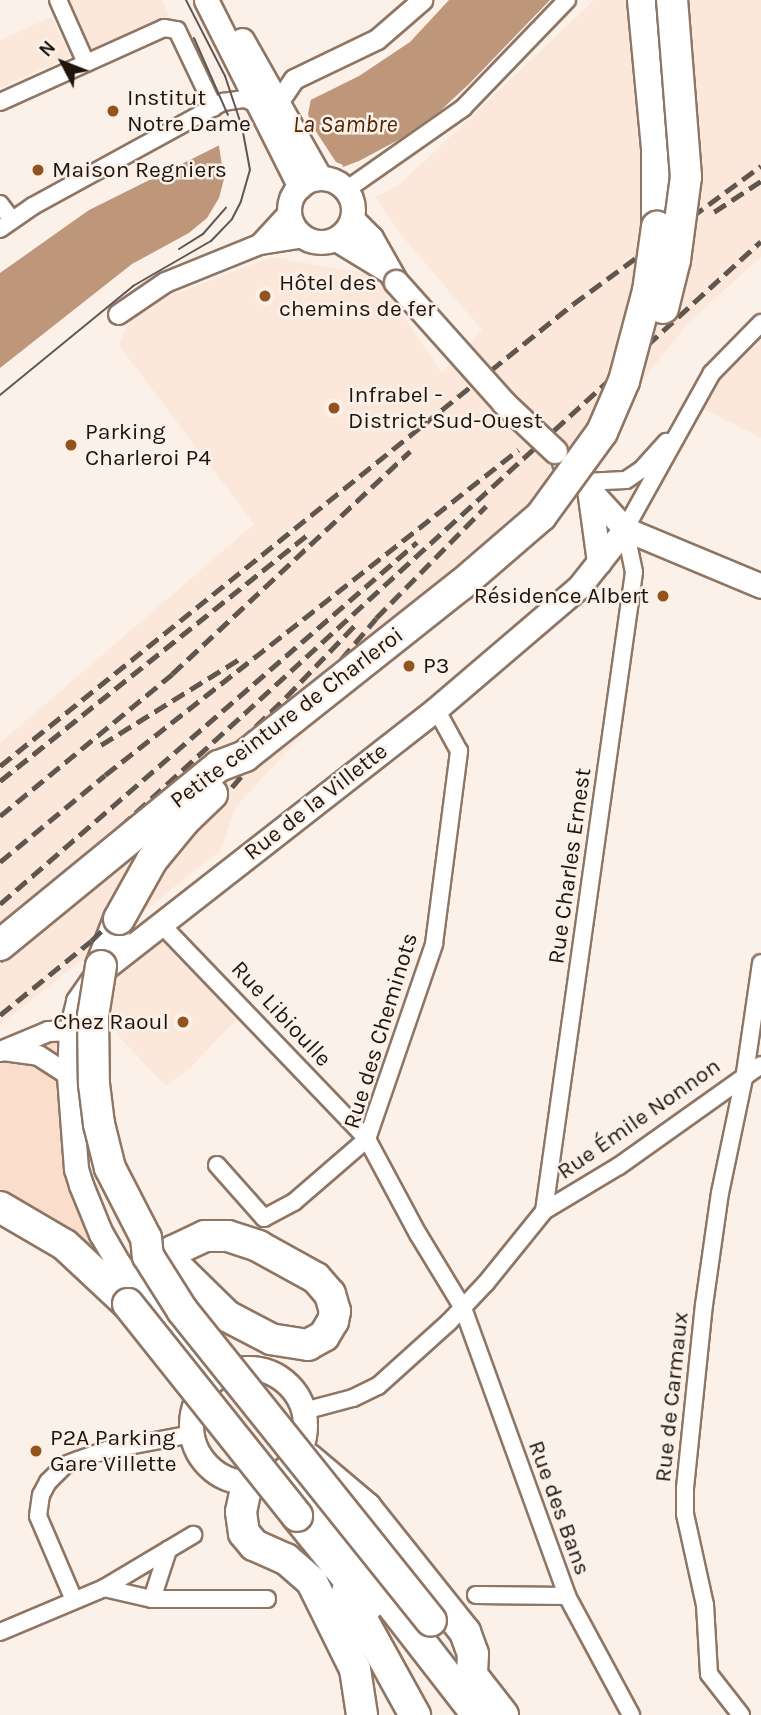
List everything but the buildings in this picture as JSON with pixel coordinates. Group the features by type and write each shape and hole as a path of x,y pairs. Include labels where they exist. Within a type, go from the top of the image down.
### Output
{"highway":[{"name":"Petite ceinture de Charleroi","path":"0,945 219,766 245,756 491,561 541,516 570,480 601,432 624,381 653,263 659,198 643,0"},
{"path":"624,381 645,359 664,304 684,204 685,152 672,0"},
{"path":"245,756 231,776 184,821 152,860 119,919 99,977 93,1016 93,1055 99,1125 110,1168 146,1238 148,1256 182,1310 431,1620 503,1715"},
{"path":"0,1207 65,1245 139,1299 329,1558 392,1651 456,1715"},
{"path":"139,1299 155,1271 173,1251 205,1236 241,1239 316,1278 330,1294 335,1311 333,1321 324,1336 308,1345 285,1343 254,1332 227,1316 192,1284 164,1250 146,1238"},
{"path":"298,1452 360,1502 435,1594 470,1642 472,1675"},
{"path":"362,1715 355,1669 312,1582 286,1559 254,1545 244,1533 241,1512 245,1493 262,1479 303,1495 319,1511 477,1715"},
{"path":"392,1651 415,1715"}],"main road":[{"path":"206,0 313,190 352,203 352,219 336,239"},
{"path":"221,0 267,109"},
{"path":"313,190 296,230 314,241 336,239 392,276"},
{"path":"352,219 371,238 392,276 504,402 555,451 625,528 761,586"},
{"path":"586,486 599,562"},
{"name":"Rue de la Villette","path":"202,1391 202,1380 195,1364 118,1264 101,1234 76,1169 69,1074 71,1030 73,1013 87,984 160,923 436,709 579,587 625,528"},
{"path":"76,1143 139,1299 205,1361 224,1373"},
{"path":"248,1368 273,1373 298,1395 304,1411 306,1425 298,1452 287,1466 262,1479 235,1480 213,1469 197,1450 192,1434 194,1412 202,1391 224,1373 248,1368"}],"street":[{"path":"58,0 86,63"},
{"path":"0,204 6,224 233,99 245,99 267,109 294,79 377,39 422,0"},
{"path":"259,244 313,190 463,108 568,0"},
{"path":"0,102 164,28 177,30 215,108"},
{"path":"118,314 164,282 259,244 304,237"},
{"path":"625,528 712,373 761,323"},
{"path":"586,486 626,480 641,470 689,416"},
{"name":"Rue Charles Ernest","path":"544,1211 634,572 625,528"},
{"name":"Rue des Cheminots","path":"436,709 459,751 434,944 367,1139 418,1234 463,1308"},
{"name":"Rue Libioulle","path":"160,923 367,1139"},
{"name":"Rue de Carmaux","path":"741,1715 709,1674 705,1605 685,1514 704,1305 730,1133 745,1073 761,962"},
{"path":"1,1050 48,1031 71,1030"},
{"path":"1,1050 38,1055 69,1074"},
{"name":"Rue Émile Nonnon","path":"544,1211 620,1166 745,1073 761,1065"},
{"path":"216,1165 264,1218 294,1202 367,1139"},
{"path":"304,1411 353,1398 378,1386 463,1308 544,1211"},
{"name":"Rue des Bans","path":"463,1308 567,1596 631,1715"},
{"path":"75,1600 38,1516 41,1495 48,1482 65,1465 107,1450 192,1434"},
{"path":"0,1632 104,1588 193,1535"},
{"path":"152,1599 168,1550"},
{"path":"104,1588 152,1599 267,1600"},
{"path":"476,1595 567,1596"}],"shaded area":[{"path":"58,0 162,0 169,16 85,56"},
{"path":"594,0 761,0 761,257 690,321 543,505 393,636 235,808 221,850 0,1025 0,743 254,524 118,344 138,308 271,257 376,275 442,373 482,330 401,235 375,197 399,185"},
{"name":"Institut Notre Dame","path":"51,17 71,56 0,88 0,40"},
{"path":"761,323 761,438 695,405"},
{"path":"163,940 238,1018 190,1068 166,1086 119,1037 98,993"},
{"path":"63,1039 101,1249 89,1251 0,1195 0,1060 49,1040"}],"water":[{"name":"La Sambre","path":"449,0 550,0 469,84 440,111 402,138 359,161 319,176 239,216 187,234 132,264 0,368 0,273 89,210 359,76 410,42"}],"pier":[{"path":"312,94 308,114 311,124 336,162 343,165 341,172 241,219 185,239 184,237 207,218 219,198 224,179 218,139"}],"tram line":[{"path":"0,395 133,286 211,241 232,219 241,201 250,170 242,127 225,76 186,0"},
{"path":"194,38 228,115"},
{"path":"179,249 203,234 226,208"}],"railway":[{"path":"0,766 573,304 761,166"},
{"path":"714,212 761,181"},
{"path":"0,932 120,827 761,241"},
{"path":"0,862 105,775 518,450"},
{"path":"0,816 172,674 410,451"},
{"path":"0,1015 91,941 150,883 376,618 486,506"},
{"path":"0,781 308,534"},
{"path":"0,904 417,542"},
{"path":"0,961 134,843 286,697 356,624"},
{"path":"101,745 241,658"}],"place":[{"name":"Institut Notre Dame","path":"113,111"},
{"name":"Maison Regniers","path":"38,170"},
{"name":"Hôtel des chemins de fer","path":"265,296"},
{"name":"Infrabel - District Sud-Ouest","path":"334,408"},
{"name":"Parking Charleroi P4","path":"71,445"},
{"name":"Résidence Albert","path":"663,596"},
{"name":"P3","path":"409,666"},
{"name":"Chez Raoul","path":"183,1022"},
{"name":"P2A Parking Gare Villette","path":"36,1451"}]}
